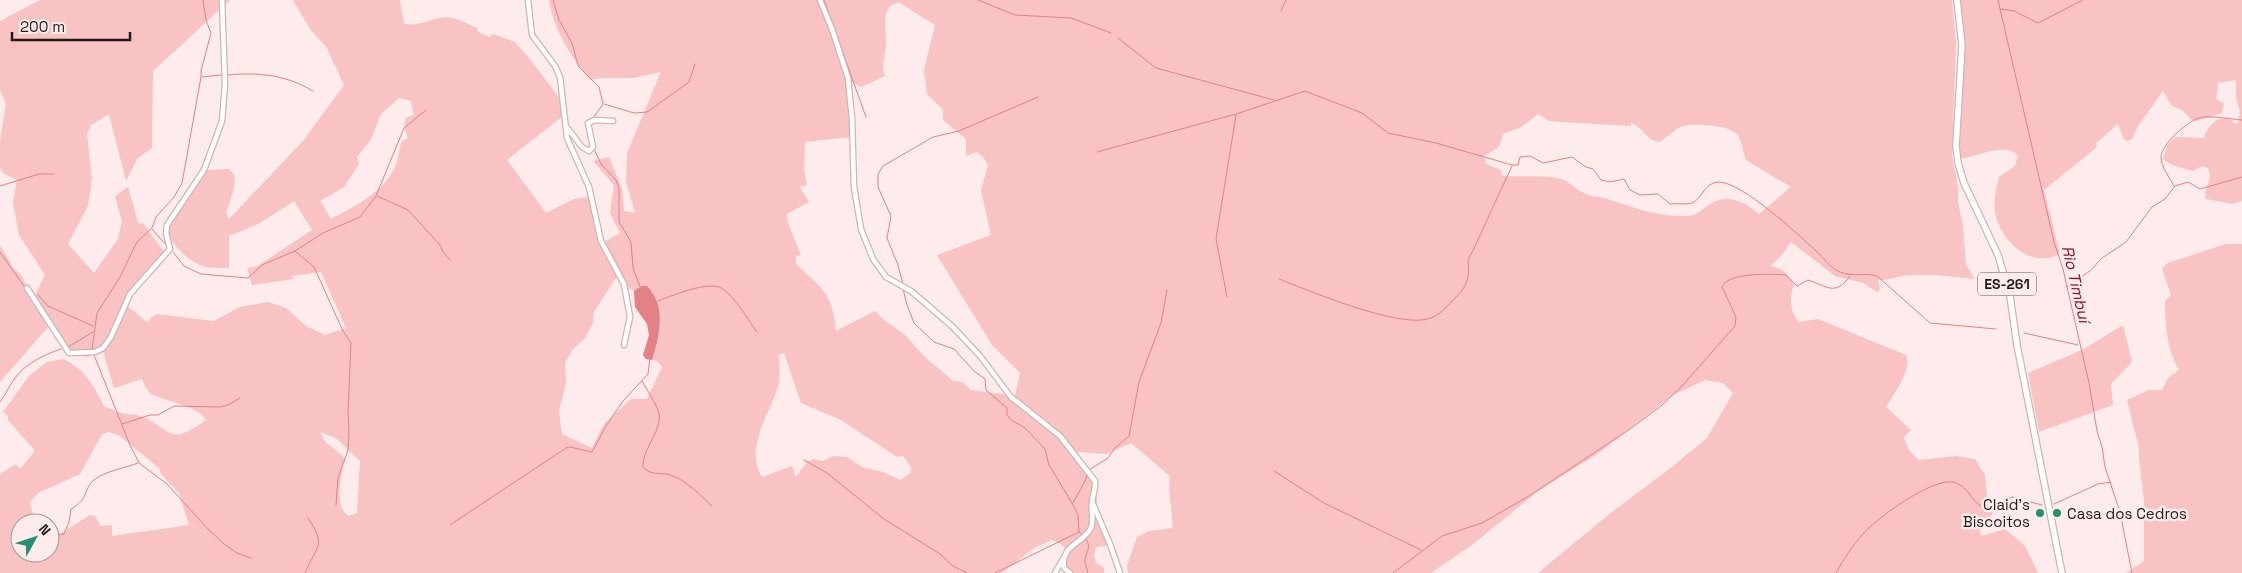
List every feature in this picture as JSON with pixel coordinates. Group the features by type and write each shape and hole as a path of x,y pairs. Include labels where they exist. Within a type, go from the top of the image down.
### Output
{"main road":[{"name":"ES-261","path":"1957,0 1962,45 1956,146 1958,163 1964,183 1998,255 2010,296 2017,345 2062,573"}],"street":[{"path":"27,288 69,353 95,352 108,343 130,294 170,250 166,233 167,224 204,170 222,121 225,84 222,0"},
{"path":"528,0 532,35 555,66 560,77 565,125 570,147 589,187 600,241 624,284 630,317 624,345"},
{"path":"820,0 848,78 856,202 864,237 873,259 886,277 911,291 953,327 980,356 1010,397 1039,418 1071,448 1096,481 1092,501 1090,530 1069,548 1055,573"},
{"path":"565,125 582,147 589,151 593,147 588,126 590,122 613,121"},
{"path":"1092,501 1120,573"},
{"path":"1065,555 1064,564 1070,573"}],"shaded area":[{"path":"40,0 230,0 153,71 152,148 137,159 126,181 109,114 91,125 87,134 92,179 88,206 68,244 94,273 118,239 122,221 115,196 128,187 139,224 143,223 164,252 125,304 147,322 156,314 214,321 240,307 268,302 286,308 306,326 325,335 346,328 321,272 292,276 294,279 252,285 247,268 256,267 312,230 294,201 260,223 229,236 229,268 206,267 193,261 174,244 166,230 165,224 207,170 229,169 233,173 235,184 226,213 229,219 303,141 344,85 327,48 310,29 293,0 400,0 404,24 418,24 444,17 459,20 477,28 478,32 490,37 493,34 515,42 560,99 563,116 507,160 546,213 574,199 589,197 591,199 599,245 620,233 610,213 614,185 593,161 609,157 622,189 624,211 635,213 626,181 627,153 661,72 633,78 590,80 564,43 551,11 549,0 1952,0 1956,42 1952,157 1958,186 1958,202 1963,226 1966,265 1975,279 1936,275 1908,275 1878,280 1880,290 1877,292 1863,283 1835,276 1791,242 1781,256 1770,266 1785,272 1794,285 1791,294 1791,304 1796,319 1799,322 1818,319 1906,355 1907,368 1886,407 1911,430 1904,437 1909,450 1919,460 1956,456 1975,459 1985,475 1987,496 1995,510 1980,531 1981,536 2005,529 2025,546 2038,573 1538,573 1608,515 1707,438 1733,393 1723,383 1705,380 1673,395 1599,453 1538,491 1472,545 1431,573 1128,573 1127,566 1137,537 1149,531 1173,528 1169,487 1170,476 1131,443 1107,454 1078,452 1078,456 1097,484 1097,508 1110,535 1110,545 1096,547 1094,555 1096,563 1104,568 1104,573 1068,573 1065,568 1066,554 1064,547 1052,540 1034,548 1002,573 0,573 0,474 16,464 20,469 35,451 3,412 29,376 47,362 64,359 84,374 104,406 121,413 137,415 170,433 183,433 206,420 195,410 150,393 142,379 114,388 103,351 88,357 71,355 35,295 45,275 19,235 13,202 17,180 4,174 0,168 0,141 6,104 0,89 0,21","holes":["898,2 935,25 924,70 927,94 943,110 943,120 966,139 966,156 977,152 988,165 981,191 991,235 937,255 992,345 1020,373 1014,401 1009,395 971,390 963,382 953,381 925,357 904,334 875,311 836,331 832,308 825,293 796,264 796,256 801,255 788,224 787,214 809,202 800,187 807,185 804,170 805,142 851,137 849,80 861,87 885,76 883,67 886,45 885,19 890,6","399,98 411,101 414,115 406,118 404,126 408,138 402,141 395,167 381,187 374,193 331,219 320,201 344,187 359,164 357,157 370,141 381,114","1538,114 1549,121 1631,126 1631,123 1651,139 1660,142 1683,126 1703,125 1719,127 1737,134 1746,160 1791,187 1759,214 1748,206 1730,199 1716,201 1690,216 1659,214 1586,194 1558,178 1503,176 1501,170 1486,164 1484,156 1499,147 1503,134 1521,127","617,276 620,282 634,291 642,286 651,294 659,311 660,329 652,360 657,361 662,367 647,399 631,399 604,424 592,448 562,434 559,411 566,382 565,363 573,349 585,338 593,323 594,312","784,353 801,403 841,420 897,457 903,456 911,467 911,473 900,480 883,472 862,467 847,457 833,456 823,461 813,459 807,462 796,477 792,466 762,477 757,466 757,443 778,386 780,375 779,355","109,432 120,436 159,468 161,474 179,493 189,525 112,536 112,525 100,526 95,516 90,515 60,534 60,563 10,563 10,513 33,513 30,502 38,493 80,474 102,434","321,432 337,439 360,461 357,513 349,516 341,506 340,490 345,460 322,436"]},
{"path":"1959,0 2242,0 2242,201 2232,204 2206,199 2205,195 2210,176 2208,168 2202,166 2193,171 2172,165 2163,159 2168,144 2176,137 2204,138 2211,125 2221,119 2227,118 2236,124 2238,123 2240,111 2236,98 2236,80 2218,83 2216,99 2224,104 2222,113 2197,121 2193,121 2182,110 2172,106 2163,91 2138,126 2132,139 2127,141 2124,139 2118,124 2096,143 2097,147 2044,190 2060,254 2049,258 2038,258 2018,250 2003,233 1998,223 1995,208 1999,177 2015,166 2018,156 2013,152 1998,150 1959,159 1963,71"},
{"path":"2226,244 2242,244 2242,573 2126,573 2144,561 2144,501 2139,448 2127,400 2149,390 2162,390 2168,378 2179,370 2172,354 2168,337 2165,301 2171,295 2162,268 2168,263"},
{"path":"0,245 13,268 21,275 41,315 49,326 0,382"},
{"path":"642,286 647,286 653,294 659,312 659,331 652,360 646,359 643,355 649,335 647,324 635,307 634,291"},
{"path":"2123,325 2132,362 2111,384 2113,405 2039,432 2028,373 2082,350"}],"waterway":[{"path":"92,349 97,313 120,277 137,242 152,228 156,217 174,197 182,183 201,71 211,33 206,20 203,0"},
{"path":"553,0 559,20 572,43 579,67 599,87 603,104"},
{"path":"824,0 866,117"},
{"path":"978,0 1015,15 1071,18 1111,33"},
{"path":"1281,11 1286,0"},
{"name":"Rio Timbuí","path":"1998,0 2054,242 2063,269 2089,383 2105,467 2120,512 2132,573"},
{"path":"2000,9 2014,11 2038,23 2083,0"},
{"path":"1118,38 1156,68 1274,100"},
{"path":"604,104 634,113 647,112 689,82 695,64"},
{"path":"228,75 251,74 283,78 313,91"},
{"path":"202,77 221,75"},
{"path":"1097,152 1236,114 1305,91 1362,113 1388,133 1436,143 1512,165 1518,165 1520,157 1530,156 1543,163 1572,157 1586,167 1593,169 1601,180 1610,182 1624,179 1630,190 1640,195 1658,194 1670,204 1692,203 1713,183 1728,184 1741,190 1769,210 1833,268 1846,274 1877,276 1930,323 1996,329"},
{"path":"903,284 898,265 887,238 891,216 878,187 878,174 883,166 933,137 959,131 1038,97"},
{"path":"594,117 603,104"},
{"path":"173,252 184,266 201,274 248,278 262,265 295,251 323,233 360,217 376,196 404,128 426,110"},
{"path":"1227,297 1216,239 1236,115"},
{"path":"2174,186 2164,168 2161,157 2162,152 2177,133 2191,122 2202,117 2242,120"},
{"path":"590,125 594,140"},
{"path":"594,149 601,164 616,180 619,188 619,222 631,242 633,268 640,287"},
{"path":"1279,279 1333,300 1378,314 1399,319 1417,320 1434,317 1461,292 1466,284 1468,279 1468,261 1512,166"},
{"path":"0,186 39,174 54,174"},
{"path":"2066,287 2090,271 2102,258 2126,242 2152,207 2165,199 2175,186 2188,182 2200,189 2242,177"},
{"path":"377,196 408,210 440,245 451,261"},
{"path":"152,229 168,247"},
{"path":"295,251 314,267 342,329 351,343 348,450 338,478 336,505"},
{"path":"0,252 24,286"},
{"path":"1393,573 1442,536 1482,523 1529,496 1630,429 1661,406 1682,386 1735,326 1736,317 1722,287 1726,282 1741,276 1761,274 1786,275 1797,286 1808,280 1826,287 1835,288 1840,286 1850,276"},
{"path":"655,302 699,287 717,286 733,298 757,332"},
{"path":"903,288 914,323 934,342 954,349 974,371 985,379 986,390 1007,408 1007,415 1011,420 1025,428 1045,449 1049,465 1078,515 1079,532 1083,536"},
{"path":"1089,470 1108,458 1115,448 1129,436 1139,382 1161,323 1167,290"},
{"path":"38,295 48,306 93,326"},
{"path":"68,347 93,332"},
{"path":"2024,333 2078,345"},
{"path":"0,402 15,378 24,368 42,357 61,349"},
{"path":"94,355 139,463 167,484 223,543 237,553 251,558"},
{"path":"450,525 566,448 570,447 592,452 606,426 623,401 648,374 650,358"},
{"path":"642,381 658,410 659,417 656,431 646,452 643,467 650,472 669,475 684,482 712,506"},
{"path":"122,424 150,415 158,415 174,406 220,407 240,398"},
{"path":"804,460 827,473 884,519 940,554 953,566 967,573"},
{"path":"60,534 64,534 69,522 71,509 81,501 94,480 109,472 138,463"},
{"path":"1274,471 1324,503 1421,550"},
{"path":"1073,503 1086,479 1087,473"},
{"path":"1836,573 1858,539 1879,519 1918,493 1944,482 1953,482 1962,486 1981,506 1989,506 2012,497 2042,505"},
{"path":"2054,504 2098,484 2111,482"},
{"path":"305,573 319,540 308,518"},
{"path":"995,573 1079,532"},
{"path":"1086,539 1089,547 1085,562 1088,573"}],"place":[{"name":"Claid's Biscoitos","path":"2040,513"},
{"name":"Casa dos Cedros","path":"2057,513"}]}
